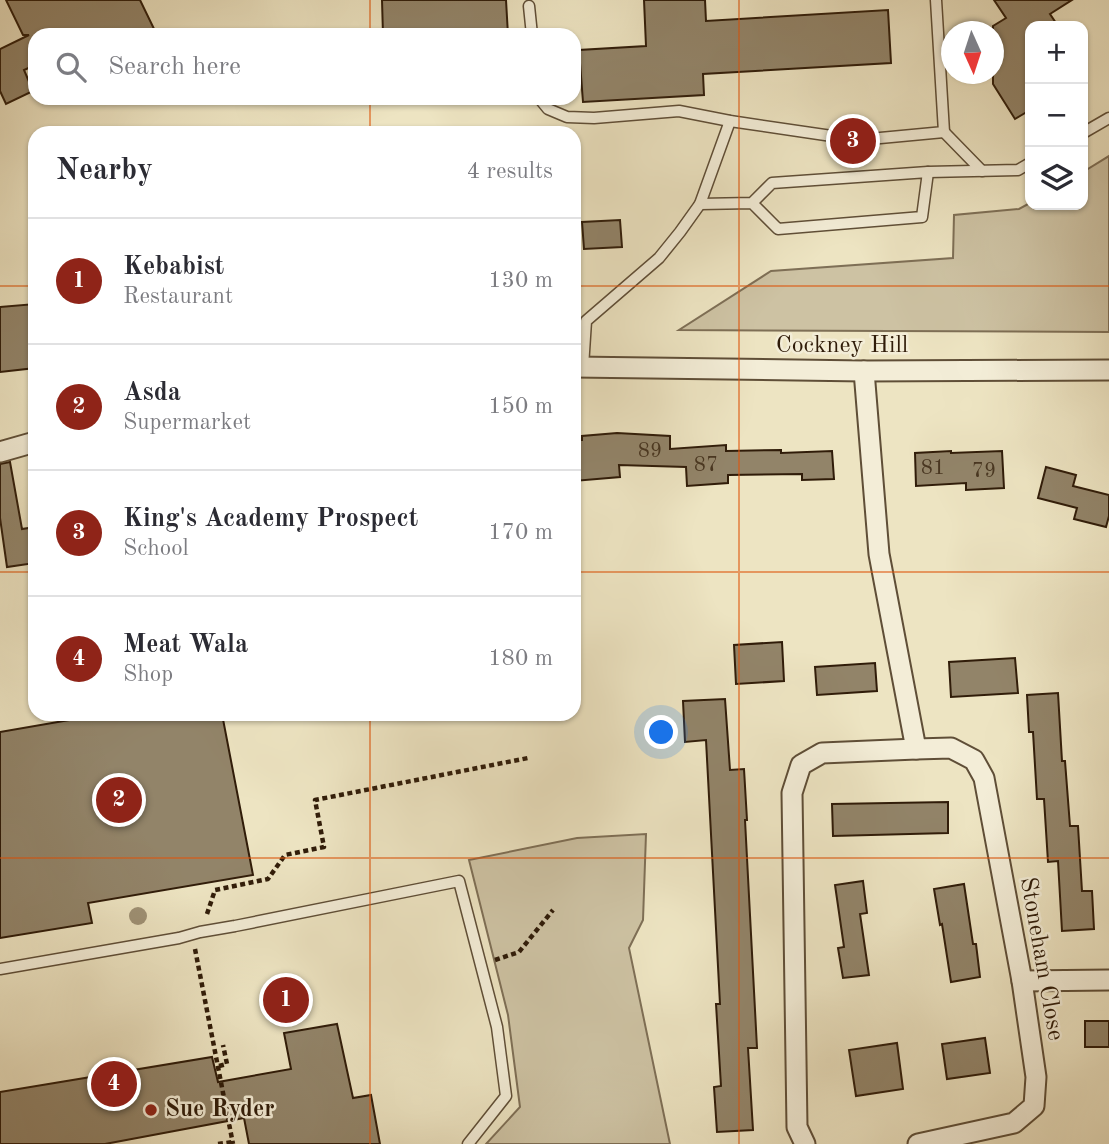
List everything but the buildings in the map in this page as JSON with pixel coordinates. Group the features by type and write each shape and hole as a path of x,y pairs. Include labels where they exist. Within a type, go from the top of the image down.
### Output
{"street":[{"name":"Cockney Hill","path":"581,367 864,371 1109,370"},
{"path":"864,371 879,554 916,749"},
{"path":"0,452 28,444"},
{"name":"Stoneham Close","path":"804,1144 797,1127 792,793 801,765 822,753 951,748 974,760 984,779 1022,981 1036,1077 1034,1106 1014,1124 918,1144"},
{"path":"1022,981 1109,980"}],"lane":[{"path":"936,0 944,132 982,171"},
{"path":"529,6 531,28"},
{"path":"545,105 567,117 594,118 679,111 859,140 944,132"},
{"path":"1088,130 1109,118"},
{"path":"581,350 586,321 659,258 700,204 730,121"},
{"path":"700,204 752,203 772,183 928,172 1018,170 1025,166"},
{"path":"752,203 778,229 922,217 928,172"},
{"path":"0,969 179,939 200,932 459,881 497,1027 506,1096 468,1144"}],"path":[{"path":"481,965 519,952 553,910"},
{"path":"219,1066 228,1064 223,1045"},
{"path":"218,1144 233,1142"}],"shaded area":[{"path":"1109,156 1109,332 679,330 771,271 953,258 954,215 1019,209 1025,206 1025,210 1088,210 1088,169"},
{"path":"646,834 643,920 629,948 670,1144 486,1144 520,1107 508,1015 469,860 577,838"}],"place":[{"name":"King's Academy Prospect","path":"853,141"},
{"name":"Asda","path":"119,800"},
{"name":"Kebabist","path":"286,1000"},
{"name":"Meat Wala","path":"114,1084"},
{"name":"Sue Ryder","path":"151,1110"}]}
